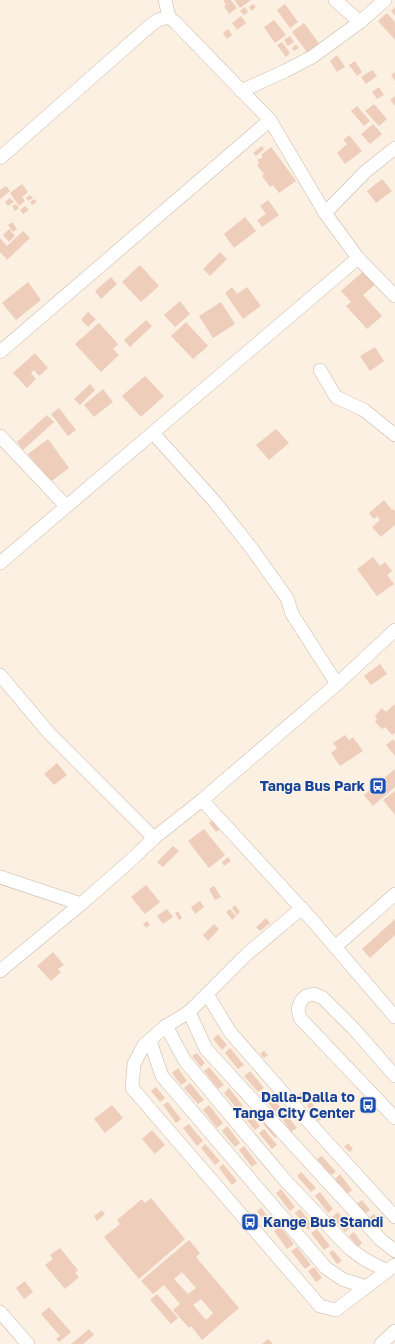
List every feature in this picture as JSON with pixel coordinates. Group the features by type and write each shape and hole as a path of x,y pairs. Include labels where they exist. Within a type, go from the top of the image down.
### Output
{"street":[{"path":"165,0 169,17 270,120 325,213 358,258 395,296"},
{"path":"334,0 360,22"},
{"path":"241,91 285,72 312,57 360,22 385,0"},
{"path":"0,158 152,24 158,20 169,17"},
{"path":"0,352 270,120"},
{"path":"325,213 365,172 395,148"},
{"path":"0,563 358,258"},
{"path":"320,370 336,397 364,410 395,435"},
{"path":"153,433 215,502 252,549 286,598 292,614 337,684"},
{"path":"0,436 66,506"},
{"path":"0,971 81,904 154,838 202,800 337,684 395,630"},
{"path":"0,675 49,733 154,838"},
{"path":"202,800 302,908 395,1017"},
{"path":"0,877 81,904"},
{"path":"335,947 395,894"},
{"path":"302,908 246,956 189,1012 166,1026 144,1045 134,1064 132,1088 320,1306 336,1310 391,1268"},
{"path":"207,994 230,1032 395,1217"},
{"path":"392,1067 323,998 314,994 306,996 300,1001 298,1009 300,1018 395,1118"},
{"path":"189,1012 206,1049 381,1240 395,1251"},
{"path":"166,1026 185,1061 284,1179 349,1248 364,1259 391,1268"},
{"path":"150,1041 162,1076 326,1268 342,1279 366,1287"},
{"path":"0,1312 28,1344"},
{"path":"381,1344 395,1331"}],"building":[{"path":"223,0 231,0 237,8 229,14 224,6 226,5"},
{"path":"234,0 251,0 240,8"},
{"path":"253,4 256,7 251,11 249,7"},
{"path":"285,4 298,22 290,28 277,10"},
{"path":"245,7 248,12 244,15 240,11"},
{"path":"395,7 395,16 391,11"},
{"path":"387,13 395,22 395,40 378,21"},
{"path":"241,16 246,23 237,30 232,23"},
{"path":"274,20 286,35 275,43 264,27"},
{"path":"304,23 321,46 309,55 292,32"},
{"path":"228,29 232,35 227,39 223,33"},
{"path":"290,36 294,42 288,46 284,40"},
{"path":"282,42 290,53 286,57 277,45"},
{"path":"296,44 299,48 294,51 292,48"},
{"path":"337,55 345,67 337,72 330,61"},
{"path":"355,61 362,72 357,76 349,65"},
{"path":"372,70 377,76 366,84 361,77"},
{"path":"395,72 395,81 391,75"},
{"path":"379,87 384,95 377,99 372,92"},
{"path":"395,96 395,106 390,100"},
{"path":"374,104 387,119 379,126 365,111"},
{"path":"357,106 370,121 364,126 351,111"},
{"path":"373,124 382,134 370,144 361,134"},
{"path":"349,135 362,151 345,164 337,153 347,144 343,140"},
{"path":"262,146 264,149 256,156 253,153"},
{"path":"271,147 296,181 279,193 273,185 270,187 262,176 264,174 257,165 259,163 257,160 263,157 261,155"},
{"path":"382,179 392,191 376,203 367,191"},
{"path":"22,184 28,192 22,197 25,201 19,206 10,193"},
{"path":"6,186 10,191 0,199 0,190"},
{"path":"30,195 33,198 28,201 26,198"},
{"path":"10,198 14,202 8,206 5,202"},
{"path":"34,199 37,202 32,205 30,202"},
{"path":"268,200 279,215 262,227 257,220 266,214 260,206"},
{"path":"16,204 19,208 15,211 12,206"},
{"path":"25,206 29,210 23,214 20,210"},
{"path":"245,217 256,231 234,248 224,234"},
{"path":"12,222 17,229 13,232 8,225"},
{"path":"9,229 15,236 9,242 3,235"},
{"path":"23,231 30,238 7,260 0,252 0,238 7,246"},
{"path":"220,252 227,259 210,276 203,269"},
{"path":"140,265 159,286 141,302 122,282"},
{"path":"366,269 378,282 363,295 382,316 367,329 346,306 351,302 341,291"},
{"path":"111,277 117,284 101,299 95,291"},
{"path":"28,282 41,300 16,320 2,303"},
{"path":"232,287 237,294 247,287 261,306 243,319 225,293"},
{"path":"180,301 190,314 175,327 164,315"},
{"path":"221,302 235,324 213,338 199,316"},
{"path":"88,312 96,319 88,327 81,320"},
{"path":"146,320 152,326 130,347 124,340"},
{"path":"186,322 208,346 193,359 171,336"},
{"path":"99,323 118,344 113,349 119,355 101,372 75,344"},
{"path":"375,347 384,361 370,371 360,356"},
{"path":"35,353 48,368 39,376 34,370 31,373 36,379 27,388 13,373"},
{"path":"145,376 164,396 141,417 122,396"},
{"path":"90,384 95,390 80,405 74,399"},
{"path":"103,389 113,402 94,417 84,405"},
{"path":"59,408 76,430 68,436 51,414"},
{"path":"47,415 54,422 23,450 17,442"},
{"path":"276,429 289,443 269,460 256,445"},
{"path":"48,439 69,468 49,483 28,454"},
{"path":"384,500 392,510 393,509 395,511 395,525 381,537 372,527 380,520 377,516 374,519 369,513"},
{"path":"373,557 380,566 385,562 392,571 387,575 394,584 377,596 357,569"},
{"path":"380,664 387,674 371,685 364,676"},
{"path":"395,704 395,733 392,735 385,727 382,729 375,722 377,719 375,716 382,708 386,712"},
{"path":"345,735 349,740 353,737 363,751 340,766 331,753 337,748 333,743"},
{"path":"393,739 395,742 395,756 386,745"},
{"path":"57,763 67,775 54,785 44,774"},
{"path":"395,769 395,787 373,806 364,795"},
{"path":"395,791 395,815 383,800"},
{"path":"213,820 220,829 216,832 209,823"},
{"path":"204,829 225,855 209,868 188,841"},
{"path":"173,846 179,851 163,867 157,862"},
{"path":"228,857 231,861 224,866 222,862"},
{"path":"146,885 160,902 145,914 131,897"},
{"path":"214,886 221,897 215,900 209,889"},
{"path":"200,901 204,907 195,914 191,907"},
{"path":"235,905 240,912 237,915 232,908"},
{"path":"167,909 173,917 163,924 157,916"},
{"path":"230,909 236,916 232,920 226,912"},
{"path":"178,911 182,918 179,920 175,913"},
{"path":"266,918 270,923 260,931 256,927"},
{"path":"395,919 395,935 370,958 362,949"},
{"path":"147,921 150,925 146,928 143,924"},
{"path":"214,924 219,929 208,941 203,935"},
{"path":"53,952 64,965 58,969 61,972 51,981 37,966"},
{"path":"218,1034 227,1045 222,1050 213,1039"},
{"path":"230,1048 244,1065 238,1069 225,1053"},
{"path":"264,1051 268,1055 264,1058 260,1054"},
{"path":"197,1053 205,1063 201,1067 192,1056"},
{"path":"209,1067 224,1085 218,1089 204,1071"},
{"path":"178,1068 187,1081 181,1085 172,1073"},
{"path":"250,1071 264,1088 258,1092 244,1076"},
{"path":"190,1083 204,1100 198,1104 184,1088"},
{"path":"156,1087 165,1098 160,1102 151,1091"},
{"path":"229,1088 243,1106 238,1110 224,1093"},
{"path":"267,1091 281,1108 275,1112 262,1095"},
{"path":"303,1091 308,1097 302,1102 297,1096"},
{"path":"168,1102 181,1119 176,1123 163,1105"},
{"path":"311,1102 314,1106 309,1109 307,1105"},
{"path":"112,1105 123,1118 105,1133 94,1119"},
{"path":"209,1105 223,1123 217,1128 203,1110"},
{"path":"246,1109 260,1126 255,1130 241,1113"},
{"path":"284,1111 297,1128 291,1132 279,1114"},
{"path":"318,1111 323,1118 318,1121 313,1114"},
{"path":"268,1120 280,1134 275,1138 263,1124"},
{"path":"189,1124 203,1141 197,1146 183,1128"},
{"path":"227,1126 240,1143 235,1147 222,1131"},
{"path":"264,1129 277,1145 272,1149 259,1133"},
{"path":"152,1130 165,1145 155,1154 142,1139"},
{"path":"348,1143 353,1149 350,1152 344,1147"},
{"path":"205,1144 220,1161 215,1165 201,1148"},
{"path":"244,1146 257,1163 252,1167 239,1150"},
{"path":"322,1156 336,1172 331,1175 317,1159"},
{"path":"223,1164 237,1181 232,1185 219,1168"},
{"path":"301,1172 316,1188 311,1192 297,1176"},
{"path":"340,1174 352,1190 347,1194 335,1179"},
{"path":"281,1189 295,1207 290,1211 276,1193"},
{"path":"320,1192 333,1209 328,1213 315,1196"},
{"path":"151,1198 185,1239 139,1279 104,1237 120,1224 117,1220 142,1199 145,1203"},
{"path":"362,1200 370,1210 365,1214 357,1204"},
{"path":"261,1208 274,1224 269,1227 257,1211"},
{"path":"300,1209 313,1226 308,1230 295,1213"},
{"path":"102,1210 105,1214 97,1221 94,1216"},
{"path":"338,1212 350,1228 345,1232 332,1217"},
{"path":"374,1214 383,1226 378,1229 369,1218"},
{"path":"280,1226 294,1244 287,1249 274,1231"},
{"path":"317,1229 330,1246 324,1250 311,1233"},
{"path":"354,1232 362,1243 358,1247 349,1236"},
{"path":"189,1240 200,1253 196,1257 239,1308 202,1340 191,1326 189,1328 173,1310 180,1304 164,1285 153,1294 141,1281","holes":["182,1272 196,1288 188,1294 174,1279","201,1299 213,1313 206,1320 193,1305"]},
{"path":"297,1247 311,1265 305,1269 291,1251"},
{"path":"60,1248 78,1270 75,1273 79,1277 65,1289 45,1265 53,1259 50,1255"},
{"path":"333,1250 342,1261 337,1264 329,1253"},
{"path":"314,1267 322,1278 316,1282 308,1271"},
{"path":"25,1281 33,1292 24,1299 16,1288"},
{"path":"157,1294 178,1318 171,1324 150,1300"},
{"path":"49,1307 71,1332 59,1342 56,1339 60,1336 41,1314"},
{"path":"89,1329 94,1335 83,1344 71,1344"},
{"path":"268,1339 273,1344 262,1344"}],"place":[{"name":"Tanga Bus Park","path":"378,786"},
{"name":"Dalla-Dalla to Tanga City Center","path":"368,1105"},
{"name":"Kange Bus Standi","path":"250,1222"}]}
